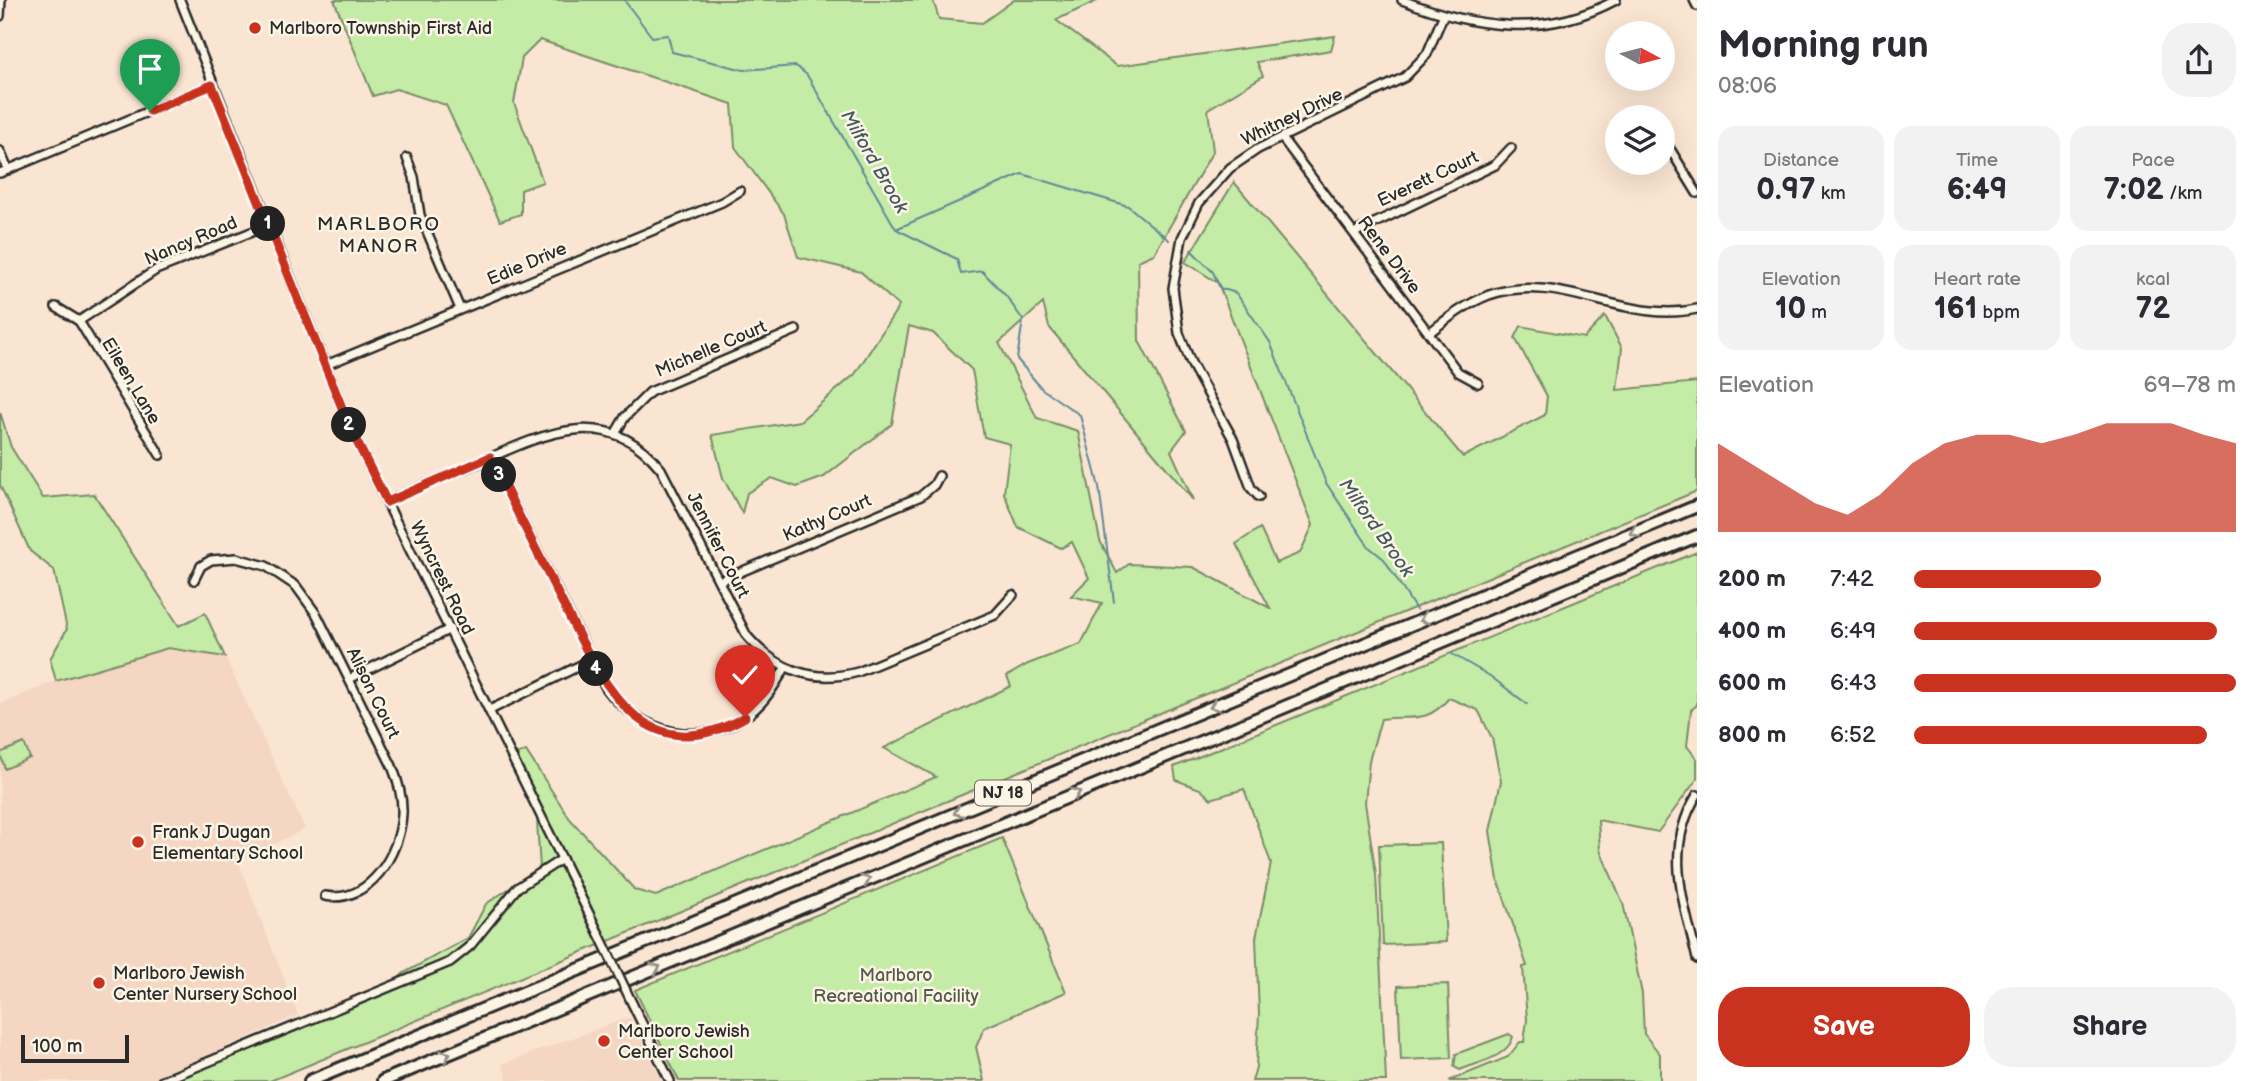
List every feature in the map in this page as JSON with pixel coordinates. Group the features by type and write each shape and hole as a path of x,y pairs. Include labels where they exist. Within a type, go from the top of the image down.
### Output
{"highway":[{"name":"NJ 18","path":"310,1081 1697,506"},
{"name":"NJ 18","path":"383,1081 1697,536"}],"street":[{"path":"0,16 1,0"},
{"name":"Wyncrest Road","path":"180,0 351,430 670,1081"},
{"path":"1403,0 1443,16 1497,25 1541,24 1591,11 1616,0"},
{"path":"1694,0 1697,6"},
{"name":"Whitney Drive","path":"1259,497 1251,488 1233,439 1186,352 1176,318 1173,288 1182,238 1208,191 1238,162 1405,77 1427,54 1443,16"},
{"path":"0,152 4,172 212,85"},
{"name":"Rene Drive","path":"1282,138 1458,372 1478,383"},
{"name":"Everett Court","path":"1354,233 1495,165 1511,148"},
{"path":"1675,157 1697,193"},
{"path":"407,158 415,177 420,215 460,309"},
{"name":"Edie Drive","path":"326,365 722,202 740,191"},
{"name":"Nancy Road","path":"79,321 156,270 269,225"},
{"path":"1429,333 1471,303 1513,289 1555,290 1646,312 1697,309"},
{"path":"56,307 79,321"},
{"name":"Eileen Lane","path":"79,321 160,455"},
{"name":"Michelle Court","path":"615,434 629,411 650,392 796,330"},
{"name":"Jennifer Court","path":"387,502 558,431 582,428 615,434 644,451 661,469 747,636 761,651 785,668 823,676 858,672 995,615 1013,595"},
{"path":"490,457 606,688 628,712 657,728 688,734 718,730 745,717 765,699 785,668"},
{"name":"Kathy Court","path":"719,581 921,496 934,485 939,476"},
{"name":"Alison Court","path":"194,580 205,563 226,558 251,561 279,573 309,601 397,778 402,801 401,824 390,857 371,881 346,897 325,896"},
{"path":"349,679 450,629"},
{"path":"490,710 591,660"},
{"path":"1697,794 1681,828 1676,859 1679,887 1697,959"},
{"path":"162,1081 450,962 470,946 517,888 562,859"}],"shaded area":[{"name":"Frank J Dugan Elementary School","path":"168,648 225,657 305,829 238,861 298,1015 149,1081 0,1081 0,704 56,681"},
{"name":"Marlboro Jewish Center School","path":"630,1017 662,1081 508,1081 502,1064"}],"green space":[{"path":"334,0 933,0 939,19 982,23 1014,0 1099,0 1056,20 1117,66 1335,36 1331,50 1257,62 1263,76 1208,109 1213,151 1154,254 1138,261 1139,341 1186,431 1171,451 1193,500 1049,327 1043,303 999,343 1037,418 1078,431 1100,541 1117,573 1129,564 1193,567 1270,608 1236,544 1260,528 1276,563 1300,553 1313,525 1218,283 1185,262 1234,182 1463,457 1545,415 1547,396 1515,338 1521,326 1584,338 1605,316 1622,348 1617,390 1697,382 1697,491 270,1081 173,1081 378,996 404,973 468,938 486,904 540,868 536,806 512,757 526,751 570,819 635,890 656,896 936,777 884,748 1011,686 1007,676 1028,664 1081,644 1102,603 1071,596 1089,578 1072,542 1061,548 1018,527 1004,493 1010,444 984,437 972,370 933,333 909,326 892,424 824,477 797,487 772,478 747,493 742,513 723,478 712,435 800,421 855,374 899,306 861,272 798,257 784,214 735,147 732,104 540,40 522,58 514,103 543,182 521,190 521,214 500,221 446,105 396,89 373,96"},
{"path":"0,412 11,447 43,498 94,494 179,626 205,613 225,657 168,648 56,681 50,659 67,629 54,570 30,551 0,485"},
{"path":"1697,552 1697,705 1691,710 1687,746 1697,759 1697,779 1658,832 1598,820 1600,850 1623,903 1642,994 1644,1034 1660,1054 1660,1081 1449,1081 1508,1057 1520,1042 1524,1042 1527,1020 1523,967 1527,966 1498,880 1490,831 1501,781 1492,738 1478,710 1449,698 1426,715 1381,719 1369,761 1365,803 1376,874 1386,1081 1252,1081 1256,1067 1259,1014 1256,938 1271,863 1244,789 1211,799 1200,789 1176,780 1174,767"},
{"path":"24,743 30,758 5,769 0,753"},
{"name":"Marlboro Recreational Facility","path":"1002,838 1066,992 984,1028 976,1047 984,1081 679,1081 635,990"},
{"path":"1441,843 1446,942 1383,945 1379,845"},
{"path":"1448,984 1451,1058 1401,1060 1398,986"},
{"path":"1509,1034 1513,1037 1510,1044 1498,1055 1460,1070 1454,1067 1456,1054"}],"waterway":[{"name":"Milford Brook","path":"624,0 652,37 668,35 672,52 744,70 796,66 807,75 896,229 1022,174 1128,206 1169,240"},
{"path":"898,230 957,259 961,274 982,271 1006,296 1023,320 1017,359 1042,389 1080,415 1099,487 1114,602"},
{"name":"Milford Brook","path":"1191,250 1213,272 1220,288 1236,293 1270,342 1326,483 1369,547 1384,559 1416,610"},
{"name":"Milford Brook","path":"1452,654 1490,676 1527,704"}],"place":[{"name":"Marlboro Township First Aid","path":"255,28"},
{"name":"Frank J Dugan Elementary School","path":"138,842"},
{"name":"Marlboro Jewish Center Nursery School","path":"99,983"},
{"name":"Marlboro Jewish Center School","path":"604,1041"}],"district":[{"name":"MARLBORO MANOR","path":"379,235"}],"route":[{"path":"150,111 212,85 351,430 387,502 490,457 591,660 606,688 618,703 628,712 657,728 688,734 718,730 745,717"}]}
